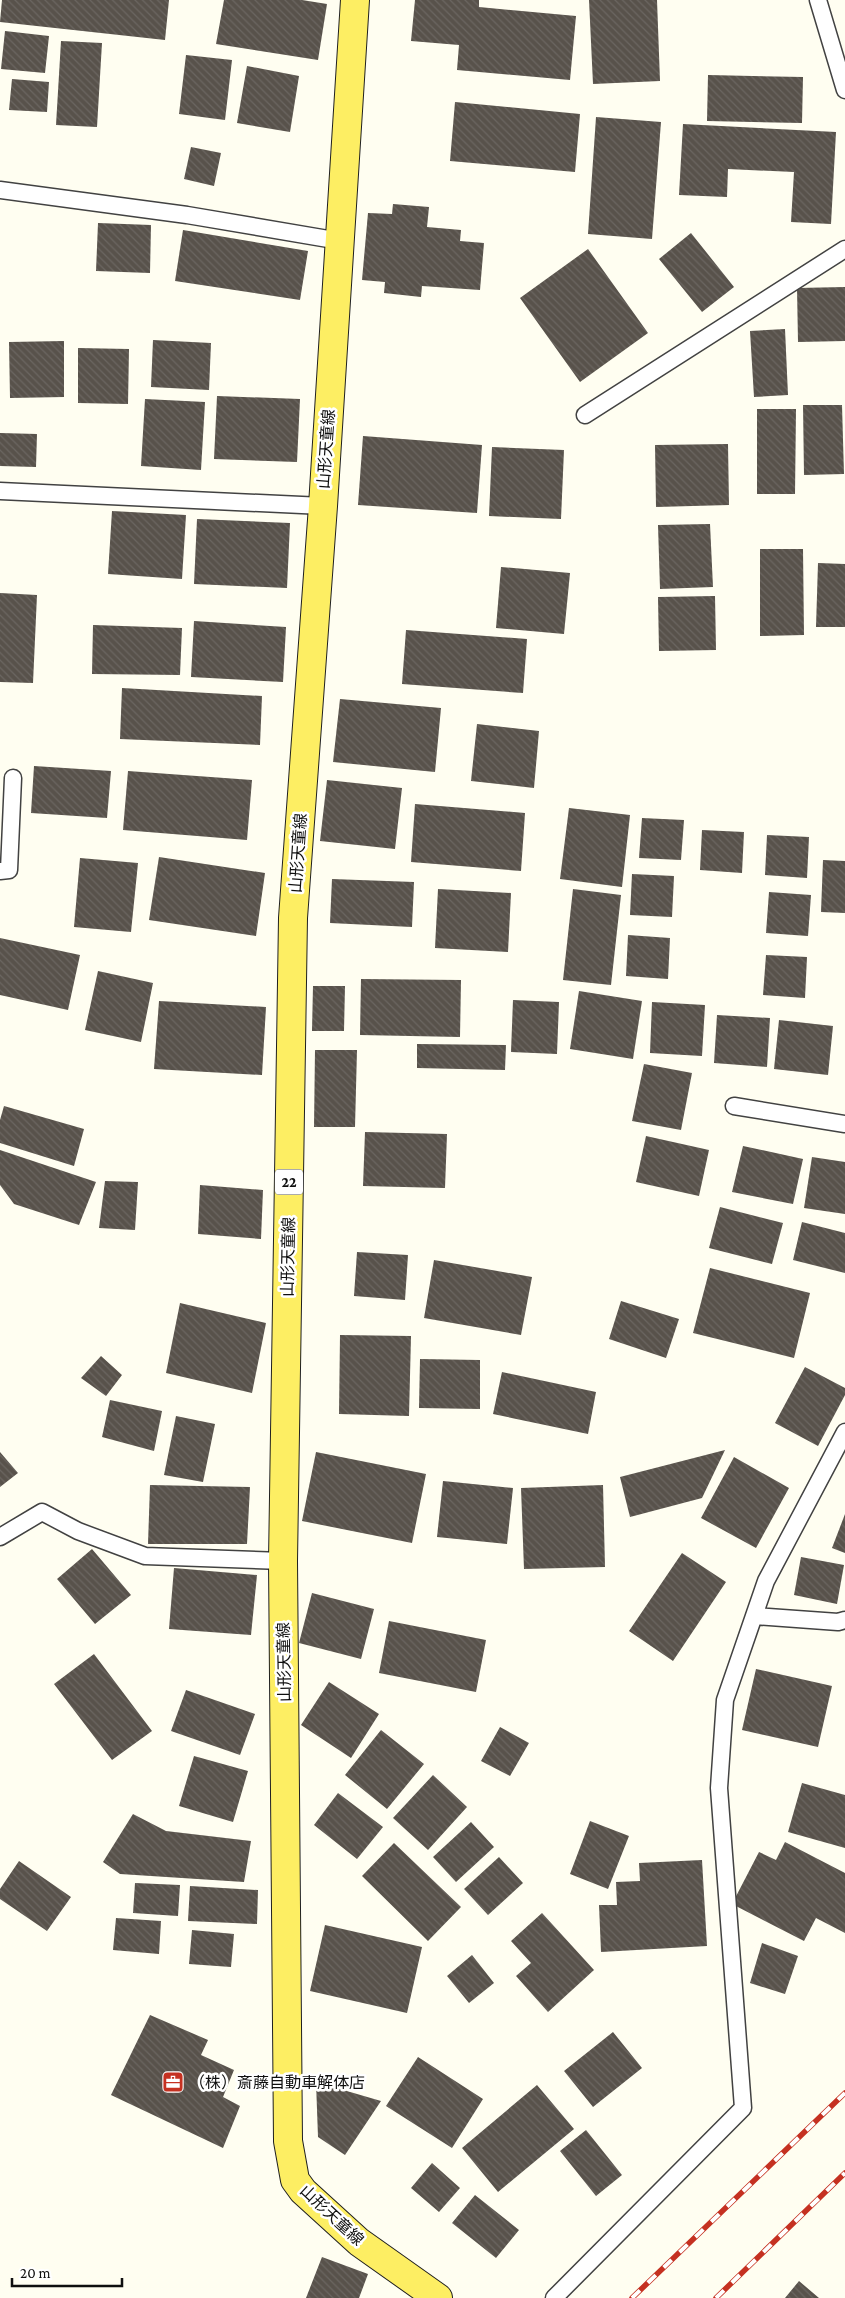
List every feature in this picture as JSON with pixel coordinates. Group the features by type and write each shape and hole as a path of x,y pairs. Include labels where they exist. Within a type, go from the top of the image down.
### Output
{"main road":[{"name":"山形天童線","path":"355,0 323,506 293,918 283,1561 288,2141 295,2180 324,2211 359,2242 438,2298"}],"lane":[{"path":"818,0 845,90"},
{"path":"0,190 187,215 340,241"},
{"path":"585,415 845,249"},
{"path":"0,490 323,506"},
{"path":"0,871 9,870 13,778"},
{"path":"734,1106 845,1124"},
{"path":"554,2298 742,2108 719,1788 725,1700 766,1581 845,1432"},
{"path":"0,1537 42,1512 78,1531 145,1556 283,1561"},
{"path":"754,1616 838,1622 845,1620"}],"building":[{"path":"2,0 169,0 165,40 0,22"},
{"path":"224,0 302,0 327,4 318,60 216,44"},
{"path":"415,0 479,0 479,7 576,16 570,80 457,70 459,45 411,41"},
{"path":"589,0 657,0 660,81 593,84"},
{"path":"5,31 49,36 45,73 1,69"},
{"path":"61,41 102,43 97,127 56,125"},
{"path":"186,55 232,60 225,120 179,114"},
{"path":"247,66 299,76 290,132 237,123"},
{"path":"708,75 803,77 802,123 707,121"},
{"path":"12,79 49,82 47,112 9,110"},
{"path":"455,102 580,114 575,172 450,161"},
{"path":"596,117 661,122 652,239 588,234"},
{"path":"683,124 836,132 831,224 791,222 794,172 728,169 727,197 679,195"},
{"path":"191,147 221,153 214,186 184,179"},
{"path":"393,204 429,207 427,227 461,230 460,241 484,243 480,290 422,286 421,297 384,293 385,282 362,280 368,213 392,214"},
{"path":"98,223 151,225 150,273 96,271"},
{"path":"183,230 308,251 300,300 175,281"},
{"path":"691,233 734,287 702,312 659,259"},
{"path":"588,249 648,333 580,382 520,298"},
{"path":"845,287 845,341 798,342 797,288"},
{"path":"785,329 788,395 754,397 750,331"},
{"path":"153,340 211,343 209,390 151,387"},
{"path":"64,341 64,397 10,398 9,342"},
{"path":"78,348 129,349 128,404 78,403"},
{"path":"217,396 300,399 297,462 214,459"},
{"path":"145,399 205,402 201,470 141,466"},
{"path":"803,405 842,405 844,474 804,475"},
{"path":"757,409 796,409 795,494 757,494"},
{"path":"0,433 37,434 36,467 0,466"},
{"path":"363,436 482,445 477,513 358,505"},
{"path":"728,444 729,505 656,507 655,445"},
{"path":"492,447 564,450 561,519 489,516"},
{"path":"112,511 186,515 182,579 108,574"},
{"path":"197,519 290,523 287,588 194,584"},
{"path":"710,524 713,587 660,589 658,525"},
{"path":"760,549 803,549 804,635 760,636"},
{"path":"818,563 845,564 845,627 816,627"},
{"path":"501,567 570,573 564,634 496,628"},
{"path":"0,593 37,595 33,683 0,682"},
{"path":"715,596 716,650 659,651 658,597"},
{"path":"194,621 286,627 283,682 191,677"},
{"path":"93,625 182,628 180,675 92,674"},
{"path":"406,630 527,639 523,693 402,684"},
{"path":"122,688 262,696 260,745 120,739"},
{"path":"340,699 441,708 435,772 333,762"},
{"path":"477,724 539,731 534,788 471,781"},
{"path":"34,766 111,771 107,818 31,813"},
{"path":"128,771 252,780 247,840 123,830"},
{"path":"327,780 402,788 395,849 320,841"},
{"path":"415,804 525,813 521,871 411,862"},
{"path":"569,808 630,815 622,887 560,879"},
{"path":"642,818 684,820 681,860 639,858"},
{"path":"702,830 744,832 742,873 700,870"},
{"path":"767,835 809,837 807,878 765,875"},
{"path":"159,857 265,873 256,936 149,920"},
{"path":"80,858 138,863 131,932 74,927"},
{"path":"823,860 845,861 845,913 821,912"},
{"path":"632,874 674,876 672,917 630,915"},
{"path":"332,879 414,882 412,927 330,923"},
{"path":"438,889 511,893 508,952 435,948"},
{"path":"573,889 621,895 611,985 563,980"},
{"path":"769,892 811,895 808,936 766,933"},
{"path":"628,935 670,938 668,979 626,976"},
{"path":"0,938 80,955 68,1010 0,995"},
{"path":"766,955 807,957 805,998 763,995"},
{"path":"98,971 153,983 141,1042 85,1030"},
{"path":"361,979 461,980 460,1037 360,1035"},
{"path":"313,986 345,986 344,1031 312,1031"},
{"path":"579,991 642,1001 633,1059 570,1049"},
{"path":"513,1000 559,1002 557,1054 511,1052"},
{"path":"159,1001 266,1007 262,1075 154,1069"},
{"path":"652,1002 705,1005 702,1056 650,1053"},
{"path":"717,1015 770,1018 767,1067 714,1063"},
{"path":"779,1020 833,1026 828,1075 774,1069"},
{"path":"417,1044 506,1045 505,1070 417,1068"},
{"path":"315,1050 357,1050 355,1127 314,1127"},
{"path":"644,1064 692,1073 681,1130 632,1121"},
{"path":"4,1106 84,1129 74,1166 0,1143 0,1120"},
{"path":"365,1132 447,1134 445,1188 363,1186"},
{"path":"646,1136 709,1150 699,1196 636,1182"},
{"path":"743,1146 803,1159 793,1204 732,1192"},
{"path":"0,1150 96,1182 79,1225 14,1204 0,1185"},
{"path":"812,1157 845,1162 845,1214 804,1208"},
{"path":"105,1181 138,1182 135,1230 99,1228"},
{"path":"200,1185 263,1190 261,1239 198,1234"},
{"path":"720,1207 783,1223 772,1264 709,1248"},
{"path":"802,1222 845,1233 845,1273 793,1260"},
{"path":"357,1252 408,1255 405,1300 354,1296"},
{"path":"434,1260 532,1277 521,1335 424,1318"},
{"path":"710,1268 810,1293 794,1358 693,1333"},
{"path":"621,1301 679,1319 666,1358 609,1339"},
{"path":"180,1303 266,1323 252,1393 166,1373"},
{"path":"340,1335 411,1336 409,1416 339,1414"},
{"path":"101,1356 122,1375 106,1396 81,1378"},
{"path":"420,1359 480,1360 480,1409 419,1408"},
{"path":"805,1367 845,1388 845,1395 818,1446 775,1423"},
{"path":"502,1372 596,1392 588,1434 493,1414"},
{"path":"110,1400 162,1411 154,1451 102,1437"},
{"path":"176,1416 215,1424 203,1482 164,1475"},
{"path":"725,1450 702,1498 630,1517 620,1477"},
{"path":"0,1452 18,1473 0,1487"},
{"path":"316,1452 426,1474 412,1543 302,1521"},
{"path":"734,1457 789,1488 756,1548 701,1518"},
{"path":"443,1481 513,1488 507,1544 437,1537"},
{"path":"150,1485 250,1487 247,1544 148,1544"},
{"path":"603,1485 605,1567 524,1569 521,1488"},
{"path":"845,1514 845,1553 832,1548"},
{"path":"92,1549 131,1595 95,1624 57,1579"},
{"path":"682,1553 726,1582 673,1661 629,1631"},
{"path":"801,1557 844,1565 837,1604 794,1595"},
{"path":"174,1568 257,1575 251,1635 169,1629"},
{"path":"312,1593 374,1609 361,1659 299,1643"},
{"path":"389,1621 486,1640 476,1692 379,1673"},
{"path":"94,1654 152,1731 112,1760 54,1684"},
{"path":"756,1669 832,1686 818,1747 742,1730"},
{"path":"329,1682 379,1714 351,1758 301,1725"},
{"path":"186,1690 255,1714 240,1755 171,1731"},
{"path":"500,1727 529,1743 510,1776 481,1761"},
{"path":"381,1730 424,1764 387,1809 345,1775"},
{"path":"194,1756 248,1771 233,1822 179,1806"},
{"path":"433,1775 467,1807 428,1850 393,1818"},
{"path":"802,1783 845,1795 845,1848 788,1832"},
{"path":"338,1793 383,1827 357,1859 314,1825"},
{"path":"133,1814 166,1831 251,1841 244,1882 120,1874 103,1862"},
{"path":"590,1821 629,1836 608,1889 570,1874"},
{"path":"471,1822 494,1847 456,1882 433,1857"},
{"path":"785,1842 845,1873 845,1933 816,1918 804,1941 732,1904 759,1852 776,1860"},
{"path":"394,1843 461,1907 428,1941 362,1876"},
{"path":"499,1857 523,1883 488,1915 464,1889"},
{"path":"702,1860 707,1946 601,1952 599,1905 617,1905 616,1882 640,1881 639,1863"},
{"path":"19,1861 71,1897 47,1931 0,1899 0,1889"},
{"path":"135,1883 180,1885 178,1916 133,1913"},
{"path":"190,1886 258,1890 257,1924 188,1921"},
{"path":"542,1913 594,1970 548,2012 516,1976 531,1963 511,1941"},
{"path":"116,1918 161,1921 159,1954 113,1950"},
{"path":"325,1925 422,1947 407,2013 310,1991"},
{"path":"192,1930 234,1934 231,1967 189,1964"},
{"path":"762,1943 798,1956 785,1994 750,1983"},
{"path":"472,1955 494,1983 469,2003 447,1976"},
{"name":"（株）斎藤自動車解体店","path":"150,2015 208,2040 201,2055 234,2070 223,2097 240,2106 223,2148 111,2095"},
{"path":"613,2032 642,2068 593,2107 564,2071"},
{"path":"418,2057 483,2099 452,2148 386,2106"},
{"path":"316,2082 381,2101 345,2155 318,2137"},
{"path":"537,2085 574,2129 498,2192 462,2148"},
{"path":"586,2130 622,2175 596,2196 560,2151"},
{"path":"432,2163 460,2188 439,2212 411,2188"},
{"path":"475,2195 519,2230 496,2258 452,2223"},
{"path":"322,2257 368,2274 359,2298 306,2298"},
{"path":"799,2281 819,2298 785,2298"}],"railway":[{"path":"632,2298 845,2093"},
{"path":"716,2298 845,2173"}],"place":[{"name":"（株）斎藤自動車解体店","path":"173,2082"}]}
